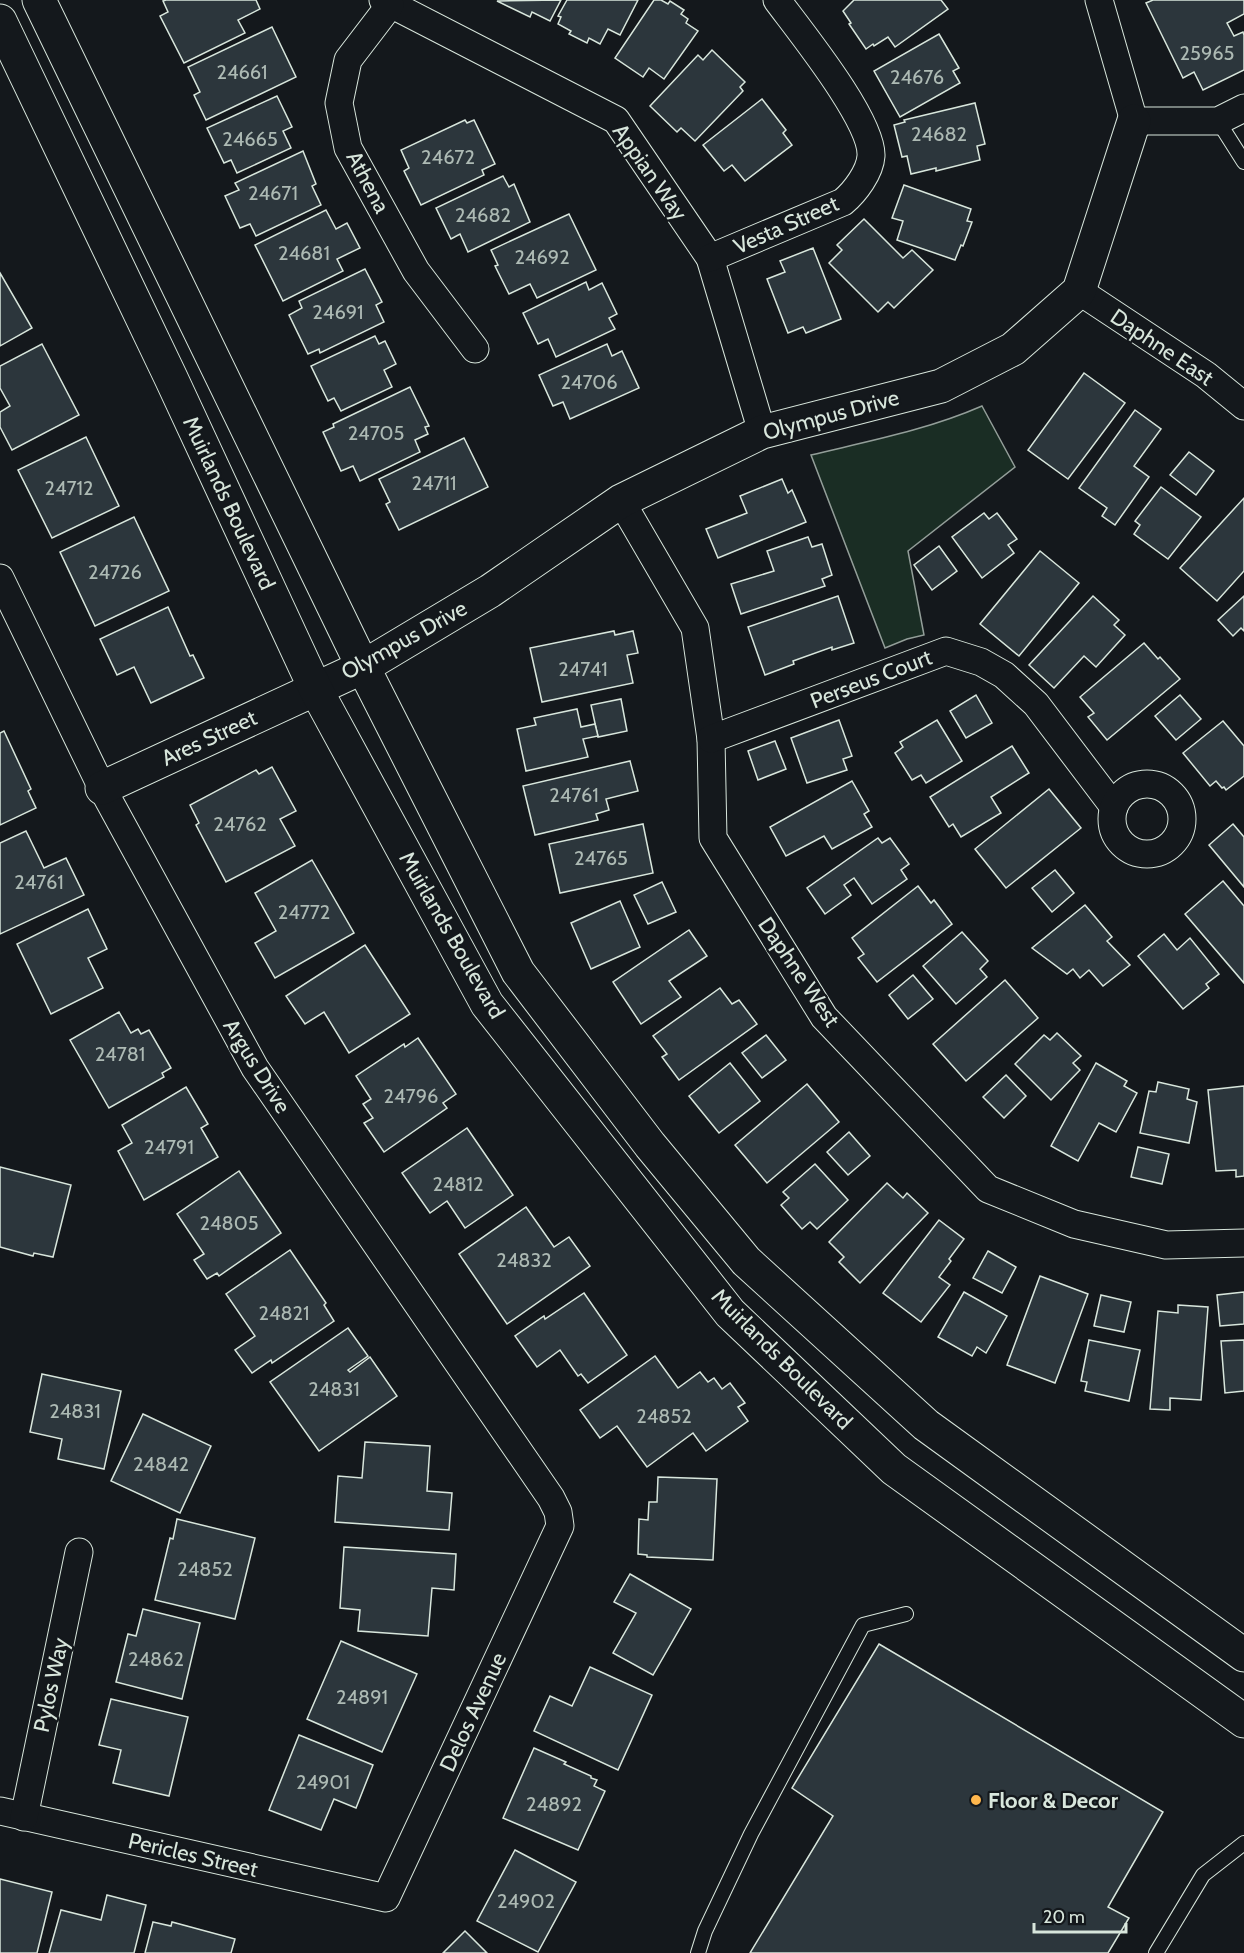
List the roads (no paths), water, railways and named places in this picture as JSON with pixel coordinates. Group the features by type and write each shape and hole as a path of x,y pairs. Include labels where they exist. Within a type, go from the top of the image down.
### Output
{"main road":[{"name":"Muirlands Boulevard","path":"39,0 363,667 518,972 650,1144 746,1261 926,1425 1244,1655"},
{"name":"Muirlands Boulevard","path":"0,21 166,368 315,688 487,1004 730,1313 894,1469 1244,1721"},
{"path":"1079,291 1134,121"},
{"name":"Olympus Drive","path":"315,688 363,667 490,591 621,501 762,432 941,386 1013,349 1079,291"},
{"name":"Ares Street","path":"102,788 315,688"}],"street":[{"name":"Vesta Street","path":"710,258 843,202 859,185 871,156 865,128 853,106 777,0"},
{"path":"1099,0 1134,121 1218,122 1244,108"},
{"name":"Appian Way","path":"387,2 616,120 710,258 762,432"},
{"name":"Athena","path":"387,2 348,60 339,103 348,148 416,271 475,349"},
{"name":"Daphne East","path":"1079,291 1206,375 1244,406"},
{"name":"Daphne West","path":"621,501 695,627 711,739 713,838 824,1017 988,1189 1074,1224 1166,1245 1244,1243"},
{"name":"Argus Drive","path":"0,578 102,788 255,1068 551,1498 558,1512 560,1526"},
{"name":"Perseus Court","path":"711,739 946,651 981,662 1004,675 1036,704 1114,807"},
{"name":"Delos Avenue","path":"386,1898 560,1526"},
{"name":"Pylos Way","path":"12,1814 79,1552"},
{"name":"Pericles Street","path":"12,1814 386,1898"}],"lane":[{"path":"1218,122 1244,162"},
{"path":"698,1953 705,1931 750,1834 863,1625 906,1614"},
{"path":"1156,1953 1203,1875 1244,1843"}],"place":[{"name":"Floor & Decor","path":"976,1800"}]}
